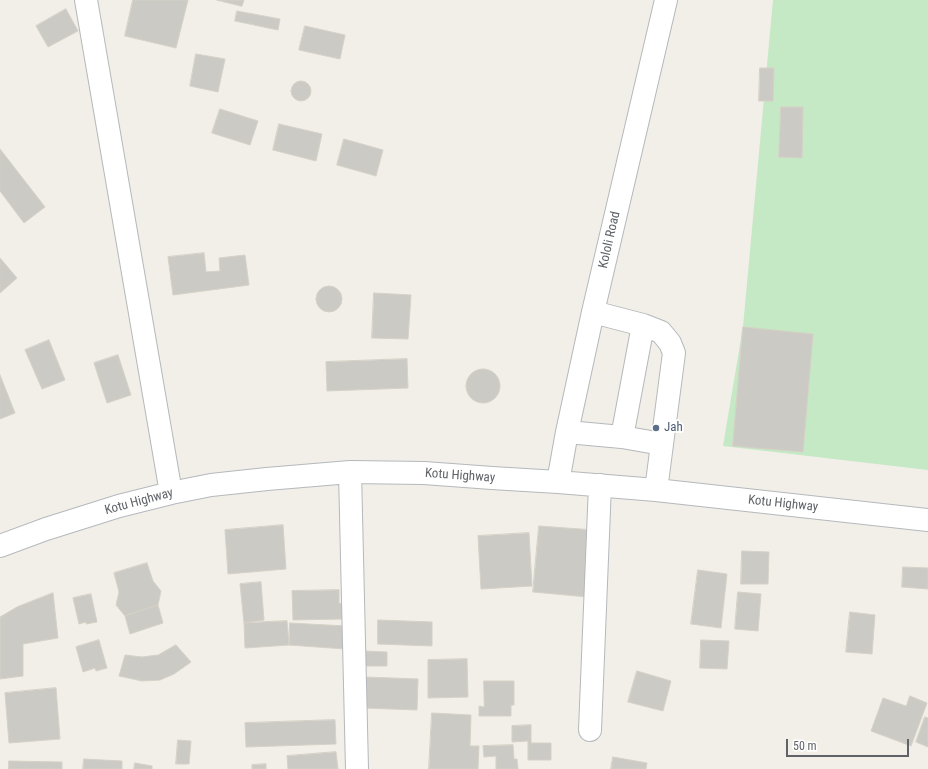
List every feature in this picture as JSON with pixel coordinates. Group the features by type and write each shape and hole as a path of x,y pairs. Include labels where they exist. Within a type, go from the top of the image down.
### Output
{"street":[{"path":"86,0 172,493"},
{"name":"Kololi Road","path":"558,482 567,432 593,312 666,0"},
{"path":"593,312 643,325 661,332 670,343 674,353 656,490"},
{"path":"622,437 643,325"},
{"path":"567,432 622,437 662,444"},
{"path":"350,472 357,769"},
{"name":"Kotu Highway","path":"0,546 46,529 119,506 172,493 211,486 267,479 350,472 424,473 600,485 928,520"},
{"path":"590,730 600,485"}],"green space":[{"path":"773,0 928,0 928,470 723,446 743,327"}],"building":[{"path":"133,0 188,0 176,48 125,36"},
{"path":"217,0 244,0 242,6"},
{"path":"66,9 78,31 48,47 36,26"},
{"path":"237,11 280,19 278,30 235,21"},
{"path":"305,26 345,35 340,59 299,50"},
{"path":"196,54 225,59 218,92 190,86"},
{"path":"760,68 774,68 773,101 759,101"},
{"path":"301,81 308,84 311,91 308,98 301,101 294,98 291,91 294,84"},
{"path":"781,107 803,107 802,158 779,157"},
{"path":"220,109 258,121 250,145 212,133"},
{"path":"279,124 322,134 316,161 273,150"},
{"path":"344,139 383,150 376,176 337,165"},
{"path":"0,149 45,207 24,223 0,191"},
{"path":"204,253 206,272 220,271 219,258 245,255 249,285 173,295 168,257"},
{"path":"0,258 17,278 0,293"},
{"path":"329,286 338,290 342,299 338,308 329,312 320,308 316,299 320,290"},
{"path":"374,293 411,295 408,339 372,338"},
{"path":"743,327 813,334 803,452 733,446"},
{"path":"49,340 65,380 42,389 25,350"},
{"path":"118,355 131,395 107,403 94,363"},
{"path":"407,359 408,388 327,391 326,362"},
{"path":"480,369 486,369 495,374 499,380 499,392 495,398 486,403 480,403 471,398 466,389 466,383 471,374"},
{"path":"0,375 15,413 0,419"},
{"path":"283,525 286,569 228,574 225,530"},
{"path":"539,526 594,530 588,597 533,592"},
{"path":"529,533 532,586 481,589 478,536"},
{"path":"742,551 769,552 768,584 741,584"},
{"path":"147,563 153,581 161,591 158,605 125,616 116,605 119,592 114,573"},
{"path":"903,567 928,568 928,589 902,587"},
{"path":"698,570 727,574 721,628 691,624"},
{"path":"261,582 264,620 244,623 240,584"},
{"path":"339,590 339,603 344,605 344,619 293,620 292,591"},
{"path":"738,592 761,594 758,631 735,629"},
{"path":"53,593 58,638 23,644 23,676 0,679 0,617 17,607"},
{"path":"91,594 97,622 86,624 86,622 79,624 73,598"},
{"path":"158,605 163,623 130,634 125,616"},
{"path":"850,612 875,615 872,654 846,652"},
{"path":"378,620 432,622 432,646 378,644"},
{"path":"287,621 289,645 245,648 244,623"},
{"path":"290,623 346,626 345,649 289,645"},
{"path":"99,640 107,668 96,671 95,668 83,672 76,647"},
{"path":"701,640 729,641 727,669 700,668"},
{"path":"176,645 191,662 174,674 160,680 142,681 119,676 125,655 142,657 158,655"},
{"path":"364,651 387,652 387,666 364,666"},
{"path":"467,659 468,697 428,698 428,660"},
{"path":"637,671 671,681 663,711 628,702"},
{"path":"365,677 418,679 417,710 364,708"},
{"path":"484,681 514,681 514,705 511,705 511,716 479,716 479,706 484,707"},
{"path":"56,688 60,739 9,743 5,693"},
{"path":"910,696 927,703 911,746 871,731 883,698 906,706"},
{"path":"432,713 471,715 470,746 479,746 478,769 429,769"},
{"path":"925,717 928,718 928,747 916,742"},
{"path":"335,720 336,744 246,747 245,723"},
{"path":"531,725 531,743 551,743 551,760 528,760 528,741 512,742 512,726"},
{"path":"178,740 191,741 189,764 176,764"},
{"path":"513,745 514,759 517,759 518,769 496,769 496,756 484,757 483,746"},
{"path":"336,752 338,769 288,769 287,756"},
{"path":"613,757 647,763 646,769 611,769"},
{"path":"84,759 122,761 122,769 83,769"},
{"path":"9,761 62,762 62,769 9,769"},
{"path":"135,763 152,766 152,769 134,769"},
{"path":"266,764 266,769 252,769 252,765"}],"place":[{"name":"Jah","path":"656,428"}]}
